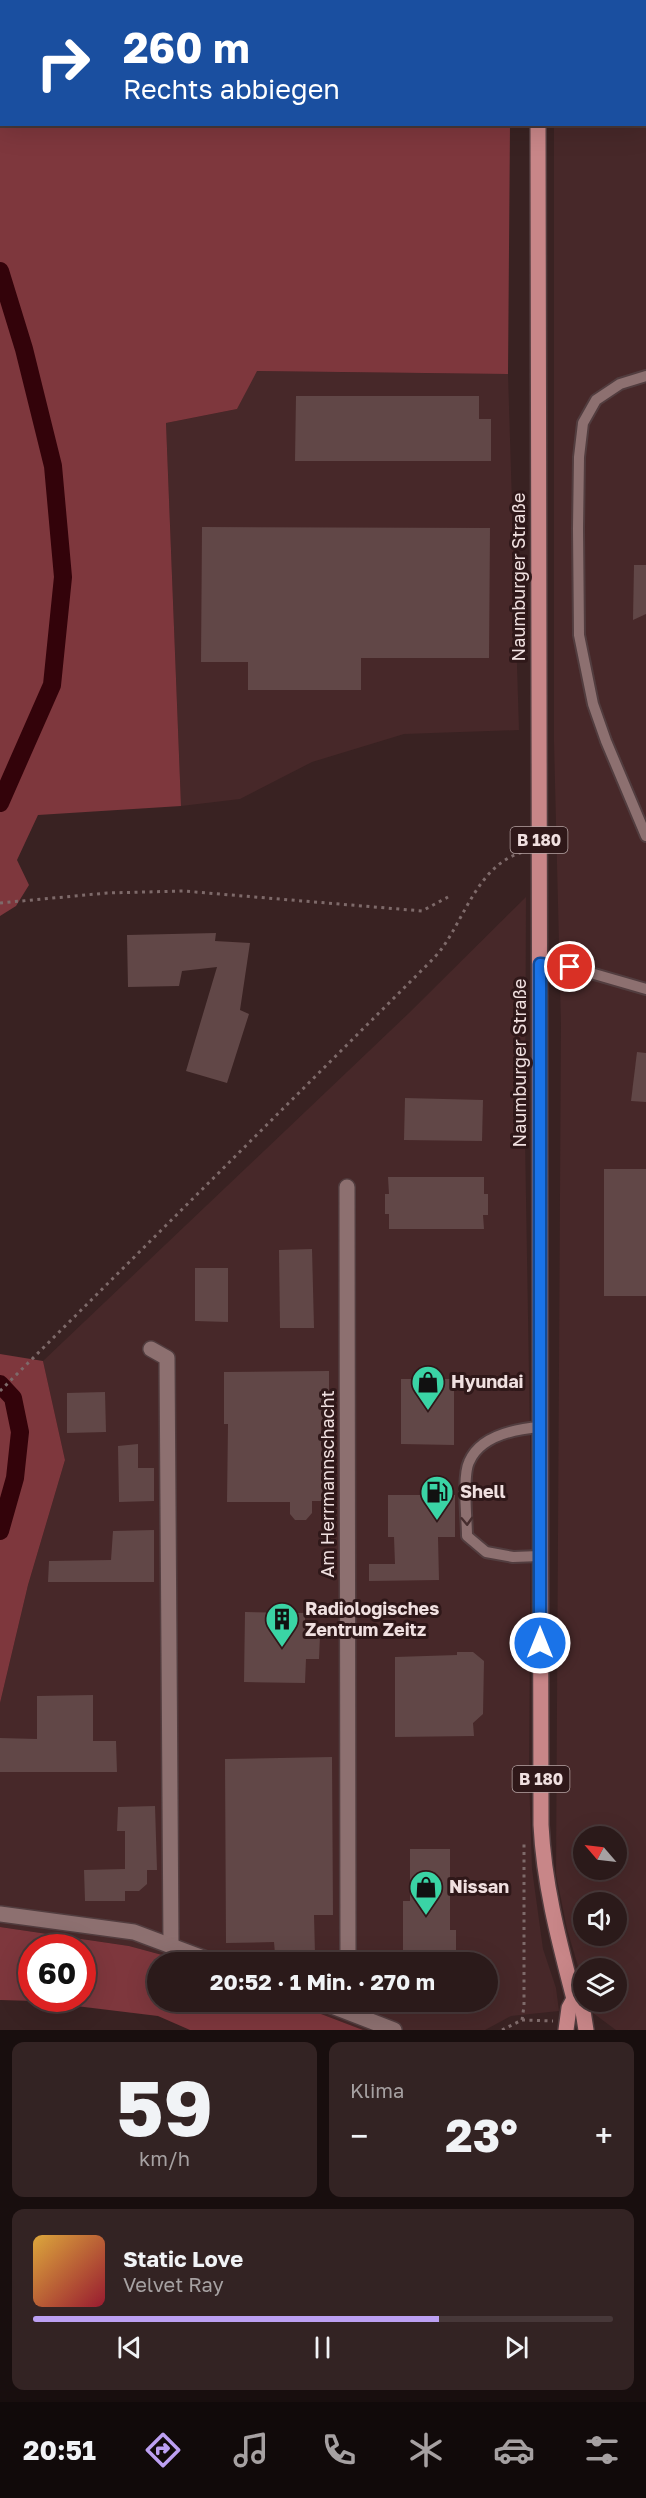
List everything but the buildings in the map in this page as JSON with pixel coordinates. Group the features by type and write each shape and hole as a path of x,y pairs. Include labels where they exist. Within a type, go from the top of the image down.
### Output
{"main road":[{"name":"Naumburger Straße","path":"538,126 542,1848 552,1914 573,1995"},
{"name":"Naumburger Straße","path":"563,2026 573,2001"},
{"name":"Naumburger Straße","path":"583,2012 586,2030"}],"street":[{"name":"Am Herrmannschacht","path":"347,1187 348,1952"},
{"path":"151,1349 167,1358 171,1946"},
{"path":"0,1914 134,1932 187,1952"},
{"path":"360,2012 394,2030"}],"lane":[{"path":"646,376 620,384 596,400 583,423 579,457 578,540 579,635 593,704 646,836"},
{"path":"540,964 570,967 646,989"},
{"path":"540,1427 516,1430 482,1443 468,1463 466,1492 467,1536 486,1552 513,1557 540,1557"}],"path":[{"path":"0,1391 424,968 443,947 478,887 493,870 514,855 523,852"},
{"path":"0,903 107,893 184,891 422,911 448,897"},
{"path":"522,2020 563,2026"}],"shaded area":[{"path":"0,126 510,126 508,374 257,371 237,409 166,423 181,806 38,815 17,860 29,885 16,906 0,916"},
{"path":"554,126 646,126 646,2030 616,2030 593,2013 627,2012 627,1958 576,1958 556,1874 561,1025 554,742"},
{"path":"256,371 508,374 519,730 404,734 312,762 240,799 181,806 166,423 237,409"},
{"path":"526,897 525,1138 531,1494 529,1776 532,1869 543,1949 556,1988 559,2011 511,2016 485,2030 363,2030 316,2012 498,2012 498,1952 151,1952 96,1941 96,1934 48,1934 0,1927 0,1703 28,1585 65,1460 43,1361 409,1013"},
{"path":"0,1354 43,1361 65,1460 28,1585 0,1703"},
{"path":"0,1927 48,1934 18,1934 18,2001 0,2000"},
{"path":"96,1941 151,1952 147,1952 147,2012 316,2012 363,2030 190,2030 158,2016 96,2008"}],"waterway":[{"path":"0,271 24,349 53,466 63,577 52,685 0,803"},
{"path":"0,1384 13,1398 20,1432 15,1478 0,1531"}],"place":[{"name":"Hyundai","path":"428,1411"},
{"name":"Shell","path":"437,1521"},
{"name":"Radiologisches Zentrum Zeitz","path":"282,1648"},
{"name":"Nissan","path":"426,1916"}],"route":[{"path":"540,1643 540,964 570,967"}]}
